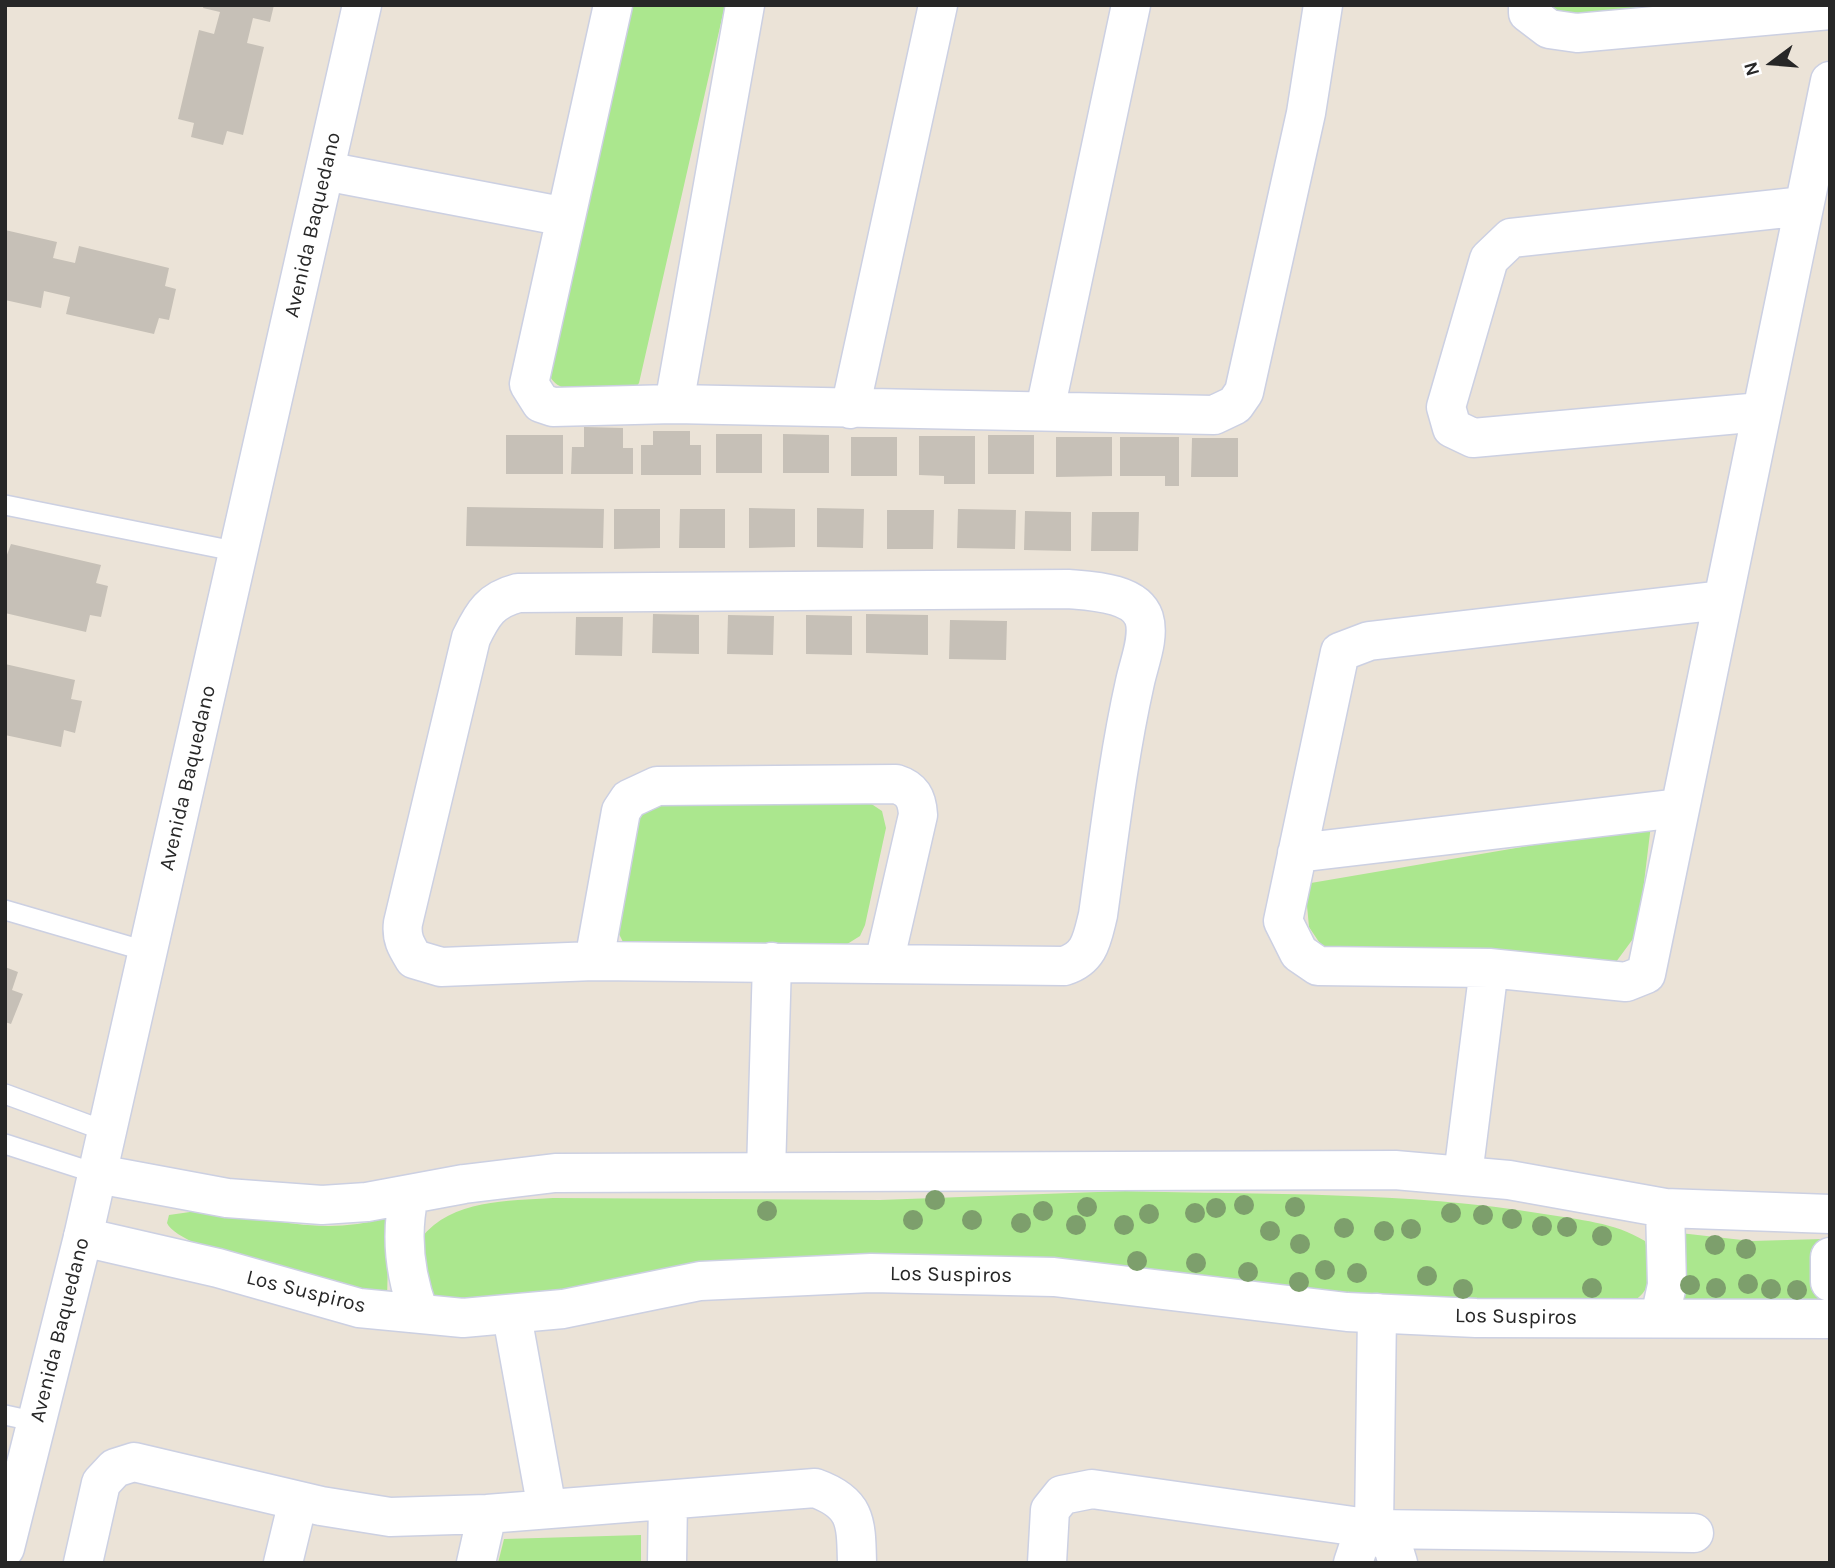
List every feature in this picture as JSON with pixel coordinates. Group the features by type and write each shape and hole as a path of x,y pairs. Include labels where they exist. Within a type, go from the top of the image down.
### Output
{"street":[{"name":"Avenida Baquedano","path":"5,1548 21,1419 83,1237 99,1174 362,5"},
{"path":"613,5 529,384 533,396 541,403 553,407 674,404 1214,415 1236,405 1244,392 1306,113 1323,5"},
{"path":"674,404 745,5"},
{"path":"850,409 938,5"},
{"path":"1045,410 1131,5"},
{"path":"1528,5 1528,13 1549,29 1577,33 1830,10"},
{"path":"1722,600 1369,641 1340,652 1283,921 1298,953 1318,966 1489,968 1626,982 1646,974 1830,81"},
{"path":"325,171 566,217"},
{"path":"1761,412 1473,438 1452,428 1446,407 1489,258 1511,238 1804,206"},
{"path":"1068,589 1095,591 1138,607 1145,620 1144,640 1126,722 1098,915 1091,944 1084,956 1064,966 594,961 469,967 428,966 414,959 402,935 471,638 482,613 502,597 519,593 1068,589"},
{"path":"594,961 621,811 629,799 657,786 896,784 908,788 918,802 918,815 884,963"},
{"path":"1297,853 1679,808"},
{"path":"766,1172 772,962"},
{"path":"1463,1175 1489,968"},
{"path":"99,1174 227,1198 278,1204 345,1204 409,1196 464,1184 555,1173 1395,1170 1463,1175 1665,1209 1830,1214"},
{"path":"409,1196 405,1215 405,1262 419,1313"},
{"path":"1660,1317 1667,1285 1665,1209"},
{"name":"Los Suspiros","path":"83,1237 218,1268 359,1308 463,1318 513,1316 700,1281 871,1273 1054,1277 1347,1312 1476,1318 1830,1319"},
{"path":"1830,1257 1830,1282"},
{"path":"1353,1563 1359,1545 1374,1529 1377,1313"},
{"path":"513,1316 547,1509"},
{"path":"83,1563 101,1483 115,1468 134,1462 298,1501 390,1517 487,1514 815,1488 837,1496 846,1506 856,1527 857,1563"},
{"path":"1047,1563 1050,1510 1062,1495 1072,1491 1109,1490 1374,1529 1694,1533"},
{"path":"667,1563 668,1500"},
{"path":"283,1563 298,1501"},
{"path":"476,1563 487,1514"},
{"path":"1374,1529 1393,1547 1398,1563"}],"lane":[{"path":"5,505 239,552"},
{"path":"5,910 149,952"},
{"path":"5,1094 108,1132"},
{"path":"5,1144 99,1174"}],"green space":[{"path":"631,5 725,5 639,383 634,390 586,392 563,387 554,382 549,374"},
{"path":"1549,5 1692,5 1564,17"},
{"path":"867,801 882,811 886,828 865,925 860,936 844,946 625,946 615,926 640,814 659,803"},
{"path":"1651,825 1638,932 1616,962 1323,948 1309,927 1305,884"},
{"path":"1125,1191 1440,1201 1570,1218 1609,1226 1645,1241 1650,1275 1645,1290 1632,1302 1491,1308 970,1256 548,1294 438,1300 428,1290 421,1238 434,1225 465,1209 518,1200 880,1200"},
{"path":"190,1212 335,1226 389,1217 387,1300 268,1269 201,1246 178,1234 167,1223 169,1215"},
{"path":"1680,1233 1751,1241 1823,1239 1816,1273 1820,1298 1824,1305 1671,1304"},
{"path":"641,1535 641,1563 498,1563 504,1539"}],"building":[{"path":"204,5 274,5 270,22 253,18 247,43 264,47 243,135 227,131 223,145 191,137 194,123 178,119 199,30 214,34 220,12 203,8"},
{"path":"5,230 57,242 53,258 75,263 79,246 169,268 165,286 176,289 169,320 159,318 154,334 66,314 70,297 44,291 41,308 5,300"},
{"path":"584,427 623,428 623,448 633,448 633,474 571,474 572,447 584,447"},
{"path":"653,431 690,431 690,445 701,445 701,475 641,475 641,445 653,445"},
{"path":"716,434 762,434 762,473 716,473"},
{"path":"783,434 829,435 829,473 783,473"},
{"path":"506,435 563,435 563,474 506,474"},
{"path":"988,435 1034,435 1034,474 988,474"},
{"path":"919,436 975,436 975,484 944,484 944,476 919,475"},
{"path":"851,437 897,437 897,476 851,476"},
{"path":"1056,437 1112,437 1112,476 1056,477"},
{"path":"1120,437 1179,437 1179,486 1165,486 1165,476 1120,476"},
{"path":"1192,438 1238,438 1238,477 1191,477"},
{"path":"467,507 604,509 603,548 466,546"},
{"path":"749,508 795,509 795,547 749,548"},
{"path":"817,508 864,509 863,548 817,547"},
{"path":"614,509 660,509 660,548 614,549"},
{"path":"680,509 725,509 725,548 679,548"},
{"path":"958,509 1016,510 1015,549 957,548"},
{"path":"887,510 934,510 933,549 887,549"},
{"path":"1025,511 1071,512 1071,551 1024,550"},
{"path":"1092,512 1139,512 1138,551 1091,551"},
{"path":"11,544 101,565 96,583 108,586 101,617 90,615 86,632 5,613 5,560"},
{"path":"653,614 699,615 699,654 652,653"},
{"path":"866,614 928,615 928,655 866,653"},
{"path":"728,615 774,616 773,655 727,654"},
{"path":"806,615 852,616 852,655 806,654"},
{"path":"576,617 623,617 622,656 575,655"},
{"path":"950,620 1007,621 1006,660 949,659"},
{"path":"5,664 75,680 71,699 82,701 75,733 64,730 61,747 5,735"},
{"path":"5,967 18,972 12,990 23,994 11,1024 5,1022"}]}
